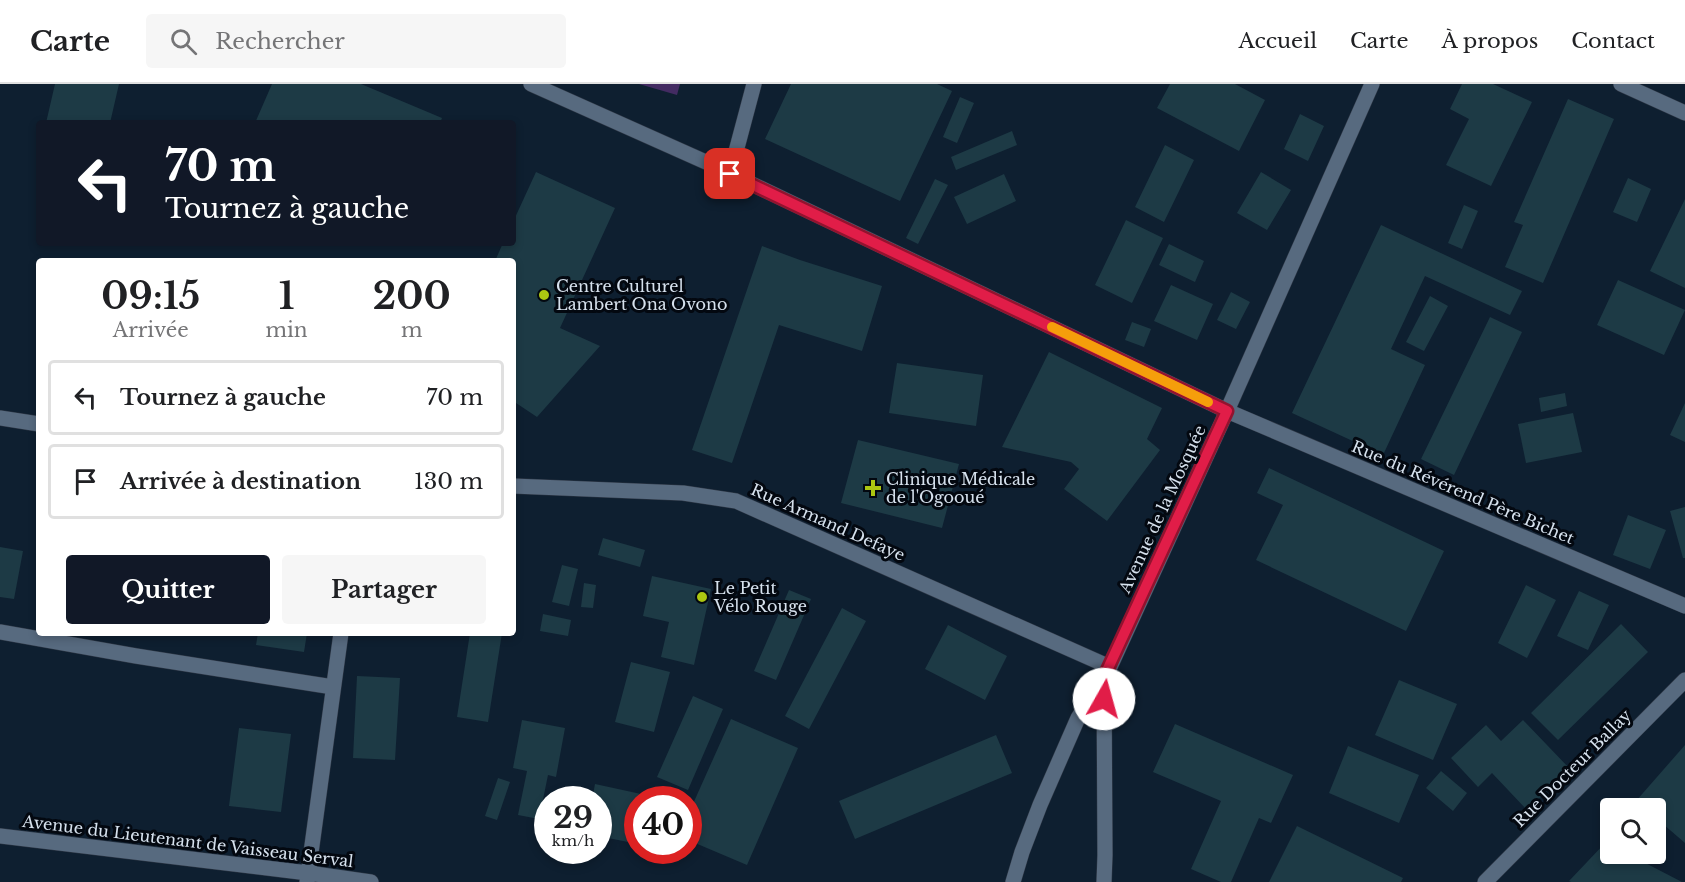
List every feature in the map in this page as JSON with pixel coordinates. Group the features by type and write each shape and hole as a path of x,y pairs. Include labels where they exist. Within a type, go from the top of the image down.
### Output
{"street":[{"name":"Rue du Révérend Père Bichet","path":"531,84 730,174 1227,411 1685,606"},
{"path":"730,174 754,84"},
{"name":"Avenue de la Mosquée","path":"1013,882 1040,805 1078,718 1107,672 1227,411 1372,84"},
{"path":"1621,84 1685,113"},
{"path":"0,418 36,424"},
{"name":"Rue Armand Defaye","path":"516,486 683,494 736,501 1107,672"},
{"path":"0,632 333,687"},
{"path":"308,877 341,636"},
{"path":"1104,882 1107,672"},
{"name":"Rue Docteur Ballay","path":"1485,882 1685,680"},
{"name":"Avenue du Lieutenant de Vaisseau Serval","path":"0,836 308,877 371,882"}],"shaded area":[{"path":"639,84 680,84 677,95"}],"building":[{"path":"55,84 119,84 111,120 47,120"},
{"path":"272,84 361,84 442,118 441,120 256,120"},
{"path":"791,84 937,84 952,91 900,201 765,139"},
{"path":"1170,84 1235,84 1265,100 1239,151 1157,108"},
{"path":"1462,84 1493,84 1532,102 1491,186 1446,165 1469,119 1450,109"},
{"path":"960,97 974,103 957,143 943,137"},
{"path":"1568,99 1614,119 1543,283 1505,267 1523,225 1514,222"},
{"path":"1300,114 1324,126 1308,161 1284,149"},
{"path":"1012,131 1017,145 956,170 951,157"},
{"path":"1165,145 1194,160 1164,222 1135,207"},
{"name":"Centre Culturel Lambert Ona Ovono","path":"536,172 615,208 560,328 600,346 537,417 516,403 516,258 496,258 502,246 516,246 516,215"},
{"path":"1261,172 1291,190 1267,230 1237,213"},
{"path":"1004,174 1016,201 967,224 954,197"},
{"path":"1628,178 1651,189 1637,222 1613,212"},
{"path":"935,179 948,185 918,244 906,238"},
{"path":"1685,199 1685,288 1650,271"},
{"path":"1464,205 1478,211 1462,249 1448,243"},
{"path":"1126,220 1163,238 1132,303 1095,285"},
{"path":"1381,225 1522,291 1510,315 1425,276 1391,349 1425,365 1383,455 1292,413"},
{"path":"1169,244 1204,261 1195,282 1159,265"},
{"path":"762,246 882,286 862,351 779,325 732,463 692,450"},
{"path":"1618,280 1685,310 1664,355 1597,325"},
{"path":"1171,285 1213,304 1197,340 1154,321"},
{"path":"1231,292 1250,302 1236,329 1217,320"},
{"path":"1430,296 1448,306 1424,351 1406,342"},
{"path":"1490,317 1522,332 1454,475 1421,459"},
{"path":"1132,322 1151,329 1144,347 1125,340"},
{"path":"1049,352 1162,408 1147,439 1160,450 1107,521 1064,489 1079,469 1071,462 1002,447"},
{"path":"897,363 983,375 976,426 889,413"},
{"path":"1565,393 1567,406 1541,412 1539,398"},
{"path":"1685,403 1685,442 1670,435"},
{"path":"1573,413 1582,452 1526,463 1518,424"},
{"path":"858,440 959,464 942,528 841,503"},
{"path":"1269,468 1444,551 1406,631 1256,560 1283,505 1257,493"},
{"path":"1685,507 1685,558 1683,558 1670,511"},
{"path":"1628,515 1666,530 1650,569 1613,555"},
{"path":"603,538 645,550 640,567 598,555"},
{"path":"0,547 23,551 14,599 0,597"},
{"path":"562,565 578,569 569,606 552,602"},
{"path":"652,576 711,589 694,665 661,657 669,622 643,616"},
{"path":"584,583 596,585 593,608 581,607"},
{"path":"1526,585 1556,600 1527,658 1498,643"},
{"path":"789,590 811,599 776,680 754,671"},
{"path":"1579,591 1609,605 1588,650 1557,636"},
{"path":"842,608 866,621 809,729 785,716"},
{"path":"543,614 571,620 568,636 540,631"},
{"path":"1621,624 1648,652 1558,740 1531,713"},
{"path":"948,625 1007,656 985,700 925,669"},
{"path":"258,636 307,636 304,652 256,645"},
{"path":"470,636 502,636 488,722 457,717"},
{"path":"631,662 670,672 654,732 615,722"},
{"path":"357,676 400,678 395,760 353,758"},
{"path":"1399,680 1457,704 1433,760 1375,735"},
{"path":"693,696 723,709 690,786 678,786 657,777"},
{"path":"731,719 798,748 747,865 702,846 701,786"},
{"path":"522,720 565,728 556,777 548,775 546,786 534,786 534,818 518,815 527,771 513,768"},
{"path":"1523,720 1570,769 1527,810 1492,773 1478,787 1451,758 1486,725 1501,741"},
{"path":"1175,724 1293,775 1271,823 1259,818 1231,882 1221,882 1191,869 1221,801 1153,772"},
{"path":"239,728 291,734 281,812 229,806"},
{"path":"996,735 1012,773 855,839 839,801"},
{"path":"1685,745 1685,843 1666,827 1666,798 1639,798"},
{"path":"1348,746 1419,775 1399,823 1329,793"},
{"path":"1441,771 1467,793 1453,811 1426,788"},
{"path":"498,778 510,782 497,820 485,816"},
{"path":"612,788 624,790 624,841 612,839"},
{"path":"1297,826 1403,878 1401,882 1269,882"},
{"path":"1600,848 1600,864 1647,864 1682,882 1571,882 1569,881"}],"slow traffic":[{"path":"1052,327 1208,402"}],"place":[{"name":"Centre Culturel Lambert Ona Ovono","path":"544,295"},
{"name":"Clinique Médicale de l'Ogooué","path":"873,488"},
{"name":"Le Petit Vélo Rouge","path":"702,597"}],"route":[{"path":"730,174 1227,411 1104,677 1104,699"}]}
